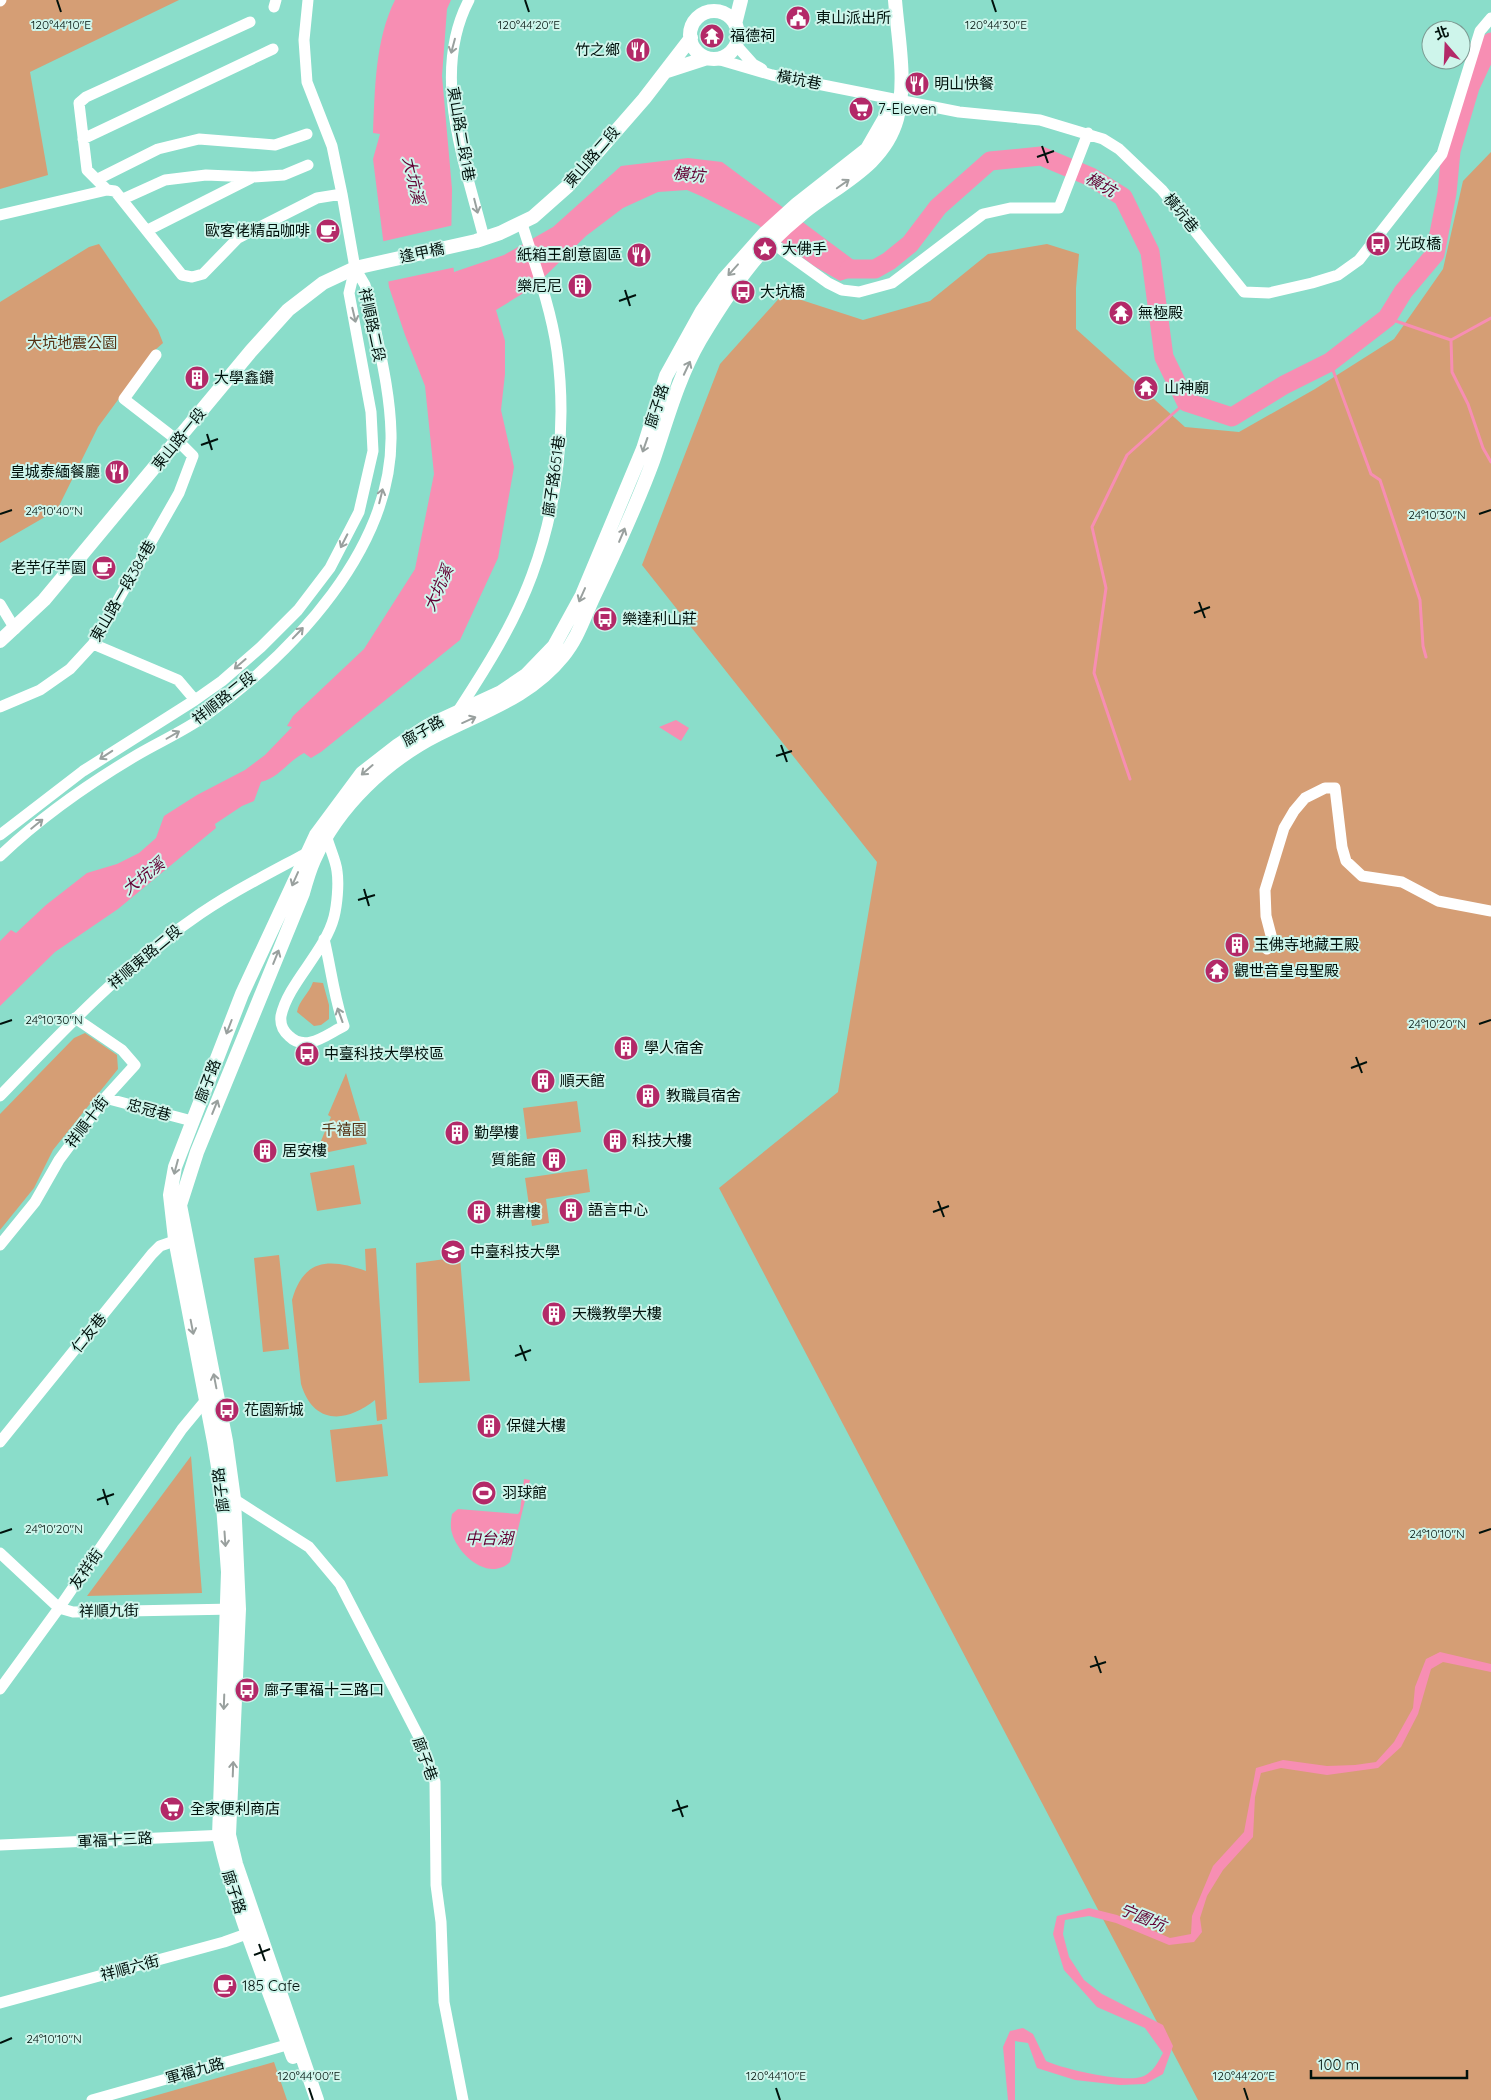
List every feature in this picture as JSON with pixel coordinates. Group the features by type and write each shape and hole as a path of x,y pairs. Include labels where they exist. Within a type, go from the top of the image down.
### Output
{"main road":[{"path":"712,59 695,49 691,38 692,27 696,20 708,12 718,0"},
{"path":"735,24 741,0"},
{"path":"768,238 867,150 886,116 901,99 895,0"},
{"path":"667,71 732,52 736,45 738,30 735,24 724,13 708,12"},
{"name":"東山路二段","path":"468,243 524,230 568,186 667,71 691,38"},
{"name":"廍子路","path":"317,2100 293,2043 254,1932 236,1864 224,1835 234,1608 234,1499 226,1441 170,1195 175,1167 242,994 321,837 362,773 398,745 427,726 501,692 526,675 554,646 582,596 643,449 666,376 688,334 724,279 768,238"},
{"name":"廍子路","path":"321,837 383,770 438,734 503,705 521,694 544,676 563,656 579,633 621,537 653,460 670,403 699,341 768,238"},
{"name":"逢甲橋","path":"376,262 468,243"},
{"name":"東山路一段","path":"0,641 65,577 177,440 288,310 323,283 355,268 376,262"},
{"name":"廍子路","path":"234,1608 222,1492 181,1238 180,1205 197,1152 303,893 310,857"},
{"name":"廍子路","path":"293,2043 307,2100"}],"street":[{"path":"308,0 304,40 307,82 332,146 355,268"},
{"name":"東山路二段1巷","path":"469,0 451,53 452,100 466,169 484,238"},
{"name":"橫坑巷","path":"712,59 772,75 959,112 1040,120 1104,139 1119,149 1162,190 1244,292 1269,293 1338,275 1360,260 1442,154 1480,31 1491,18"},
{"path":"107,190 88,170 78,112 79,103 86,97 250,22"},
{"path":"736,45 753,64 772,75"},
{"path":"83,139 273,49"},
{"path":"98,179 158,149 199,139 275,145 307,134"},
{"path":"768,238 828,283 842,290 859,292 892,282 983,214 1010,208 1059,208 1088,134"},
{"path":"123,199 165,180 206,174 253,177 284,174 308,165"},
{"path":"148,230 253,177"},
{"path":"0,214 107,190 115,191 182,275 192,277 203,274 238,238 316,198 342,194"},
{"name":"廍子路651巷","path":"458,711 505,635 532,576 546,527 561,439 557,351 543,293 524,230"},
{"name":"祥順路二段","path":"0,835 83,771 194,700 261,647 298,610 330,568 359,512 371,467 373,434 361,350 349,293 355,268"},
{"name":"祥順路二段","path":"0,856 92,783 204,717 220,705 283,649 313,618 342,580 375,522 389,466 390,441 382,368 370,302 365,285 355,268"},
{"path":"156,355 124,399 177,440"},
{"name":"東山路一段384巷","path":"0,707 40,690 70,669 93,644 187,474 194,456 177,440"},
{"path":"0,604 15,628"},
{"path":"93,644 178,680 194,700"},
{"path":"1267,949 1272,939 1266,916 1265,890 1284,828 1294,811 1305,798 1325,788 1335,788 1342,848 1346,861 1362,876 1402,882 1438,901 1491,911"},
{"path":"321,837 337,872 334,917 324,939 286,1003 281,1016 281,1024 286,1034 301,1043 311,1044 344,1026 336,1003 324,939"},
{"name":"祥順東路二段","path":"0,1096 75,1018 136,962 190,921 244,887 310,857"},
{"name":"祥順十街","path":"0,1245 35,1202 58,1160 105,1098 135,1065 122,1050 75,1018"},
{"name":"忠冠巷","path":"105,1098 192,1121"},
{"name":"仁友巷","path":"0,1442 152,1254 160,1246 181,1238"},
{"name":"友祥街","path":"0,1689 59,1608 182,1429 206,1400"},
{"name":"廍子巷","path":"222,1492 309,1547 328,1568 340,1584 422,1744 435,1782 436,1885 441,1922 444,2002 463,2100"},
{"name":"祥順九街","path":"0,1553 59,1608 73,1612 234,1608"},
{"name":"軍福十三路","path":"0,1845 224,1835"},
{"name":"祥順六街","path":"0,2003 254,1932"},
{"name":"軍福九路","path":"92,2100 293,2043"}],"green space":[{"path":"0,0 179,0 30,72 48,175 0,189"},
{"path":"1491,152 1491,2100 1198,2100 719,1188 838,1092 877,862 642,565 720,364 783,294 863,320 930,301 988,254 1047,244 1079,254 1076,288 1076,329 1185,427 1239,432 1315,389 1394,339 1443,269 1463,181"},
{"name":"大坑地震公園","path":"99,244 158,330 163,343 154,351 98,427 57,510 0,543 0,302 89,247"},
{"path":"313,982 323,983 329,1005 329,1019 321,1025 314,1026 297,1012"},
{"path":"85,1033 117,1055 118,1069 53,1150 34,1188 0,1230 0,1114 74,1038"},
{"name":"千禧園","path":"346,1073 367,1144 329,1152 318,1148 331,1117 328,1115"},
{"path":"577,1101 581,1132 527,1139 523,1108"},
{"path":"354,1165 361,1204 317,1211 310,1173"},
{"path":"587,1169 590,1192 546,1199 549,1223 532,1226 525,1178"},
{"path":"376,1248 387,1419 377,1421 375,1400 364,1408 352,1413 342,1416 331,1416 313,1407 306,1397 301,1384 292,1300 297,1286 311,1269 320,1265 341,1264 366,1271 365,1249"},
{"path":"279,1255 289,1349 263,1352 254,1258"},
{"path":"460,1257 470,1381 419,1383 416,1263"},
{"path":"382,1424 388,1476 336,1482 330,1430"},
{"path":"191,1456 202,1593 87,1596"},
{"path":"274,2062 287,2100 140,2100"}],"water":[{"name":"大坑溪","path":"395,0 451,0 447,9 442,76 452,189 451,249 454,272 504,255 553,227 621,166 688,158 722,162 859,264 875,269 840,281 814,266 758,225 703,197 687,190 658,192 623,208 586,236 535,286 496,310 505,341 505,374 501,410 514,467 498,558 460,640 321,752 311,758 304,753 273,777 261,782 254,801 242,806 215,824 216,828 118,909 55,952 0,1006 0,941 11,930 16,933 46,905 87,873 117,864 139,853 156,838 164,816 197,795 245,770 265,755 292,727 287,726 293,716 364,649 415,569 434,474 425,386 389,287 373,159 380,134 373,133 377,65 383,31"},
{"path":"676,720 689,728 681,741 659,727"},
{"name":"中台湖","path":"524,1479 530,1480 510,1562 502,1567 493,1569 475,1563 467,1557 455,1541 451,1528 452,1514 458,1509 518,1514"},
{"path":"1440,1652 1491,1664 1491,1672 1443,1662 1431,1669 1418,1714 1401,1747 1378,1768 1327,1775 1281,1768 1261,1773 1255,1797 1253,1837 1223,1870 1207,1896 1200,1918 1202,1932 1194,1942 1169,1945 1116,1923 1089,1916 1065,1920 1063,1934 1069,1957 1084,1980 1102,1994 1163,2025 1173,2046 1163,2074 1145,2084 1120,2085 1075,2080 1037,2068 1028,2043 1015,2041 1015,2100 1008,2100 1003,2047 1010,2031 1023,2028 1033,2034 1046,2061 1066,2068 1110,2077 1136,2078 1144,2076 1153,2069 1163,2053 1145,2028 1097,2007 1064,1970 1053,1934 1057,1916 1089,1908 1117,1915 1170,1938 1191,1934 1192,1916 1213,1866 1244,1832 1256,1768 1283,1760 1327,1766 1376,1762 1394,1742 1413,1708 1415,1687 1426,1659"}],"pier":[{"path":"454,225 453,248 456,267 386,282 380,242"}],"waterway":[{"name":"橫坑","path":"849,269 875,269 889,261 910,244 938,207 990,161 1041,156 1091,177 1123,197 1150,252 1164,357 1186,402 1232,417 1284,385 1330,362 1387,318 1403,292 1435,254 1447,193 1451,151 1470,87 1491,42"},
{"path":"1387,318 1451,340 1452,372 1468,404 1483,448 1491,462"},
{"path":"1451,340 1491,318"},
{"path":"1330,362 1371,474 1380,480 1420,600 1423,646 1426,657"},
{"path":"1130,779 1094,673 1106,588 1092,527 1127,455 1186,402"}],"place":[{"name":"東山派出所","path":"798,18"},
{"name":"福德祠","path":"712,36"},
{"name":"竹之鄉","path":"638,50"},
{"name":"明山快餐","path":"917,84"},
{"name":"7-Eleven","path":"861,109"},
{"name":"歐客佬精品咖啡","path":"328,231"},
{"name":"光政橋","path":"1378,244"},
{"name":"大佛手","path":"765,249"},
{"name":"紙箱王創意園區","path":"639,255"},
{"name":"樂尼尼","path":"580,286"},
{"name":"大坑橋","path":"743,292"},
{"name":"無極殿","path":"1121,313"},
{"name":"大學鑫鑽","path":"197,378"},
{"name":"山神廟","path":"1146,388"},
{"name":"皇城泰緬餐廳","path":"117,472"},
{"name":"老芋仔芋園","path":"104,568"},
{"name":"樂達利山莊","path":"605,619"},
{"name":"玉佛寺地藏王殿","path":"1237,945"},
{"name":"觀世音皇母聖殿","path":"1217,971"},
{"name":"學人宿舍","path":"626,1048"},
{"name":"中臺科技大學校區","path":"307,1054"},
{"name":"順天館","path":"543,1081"},
{"name":"教職員宿舍","path":"648,1096"},
{"name":"勤學樓","path":"457,1133"},
{"name":"科技大樓","path":"615,1141"},
{"name":"居安樓","path":"265,1151"},
{"name":"質能館","path":"554,1160"},
{"name":"語言中心","path":"571,1210"},
{"name":"耕書樓","path":"479,1212"},
{"name":"中臺科技大學","path":"453,1252"},
{"name":"天機教學大樓","path":"554,1314"},
{"name":"花園新城","path":"227,1410"},
{"name":"保健大樓","path":"489,1426"},
{"name":"羽球館","path":"484,1493"},
{"name":"廍子軍福十三路口","path":"247,1690"},
{"name":"全家便利商店","path":"172,1809"},
{"name":"185 Cafe","path":"225,1986"}],"water label":[{"name":"宁園坑","path":"1143,1917"}]}
